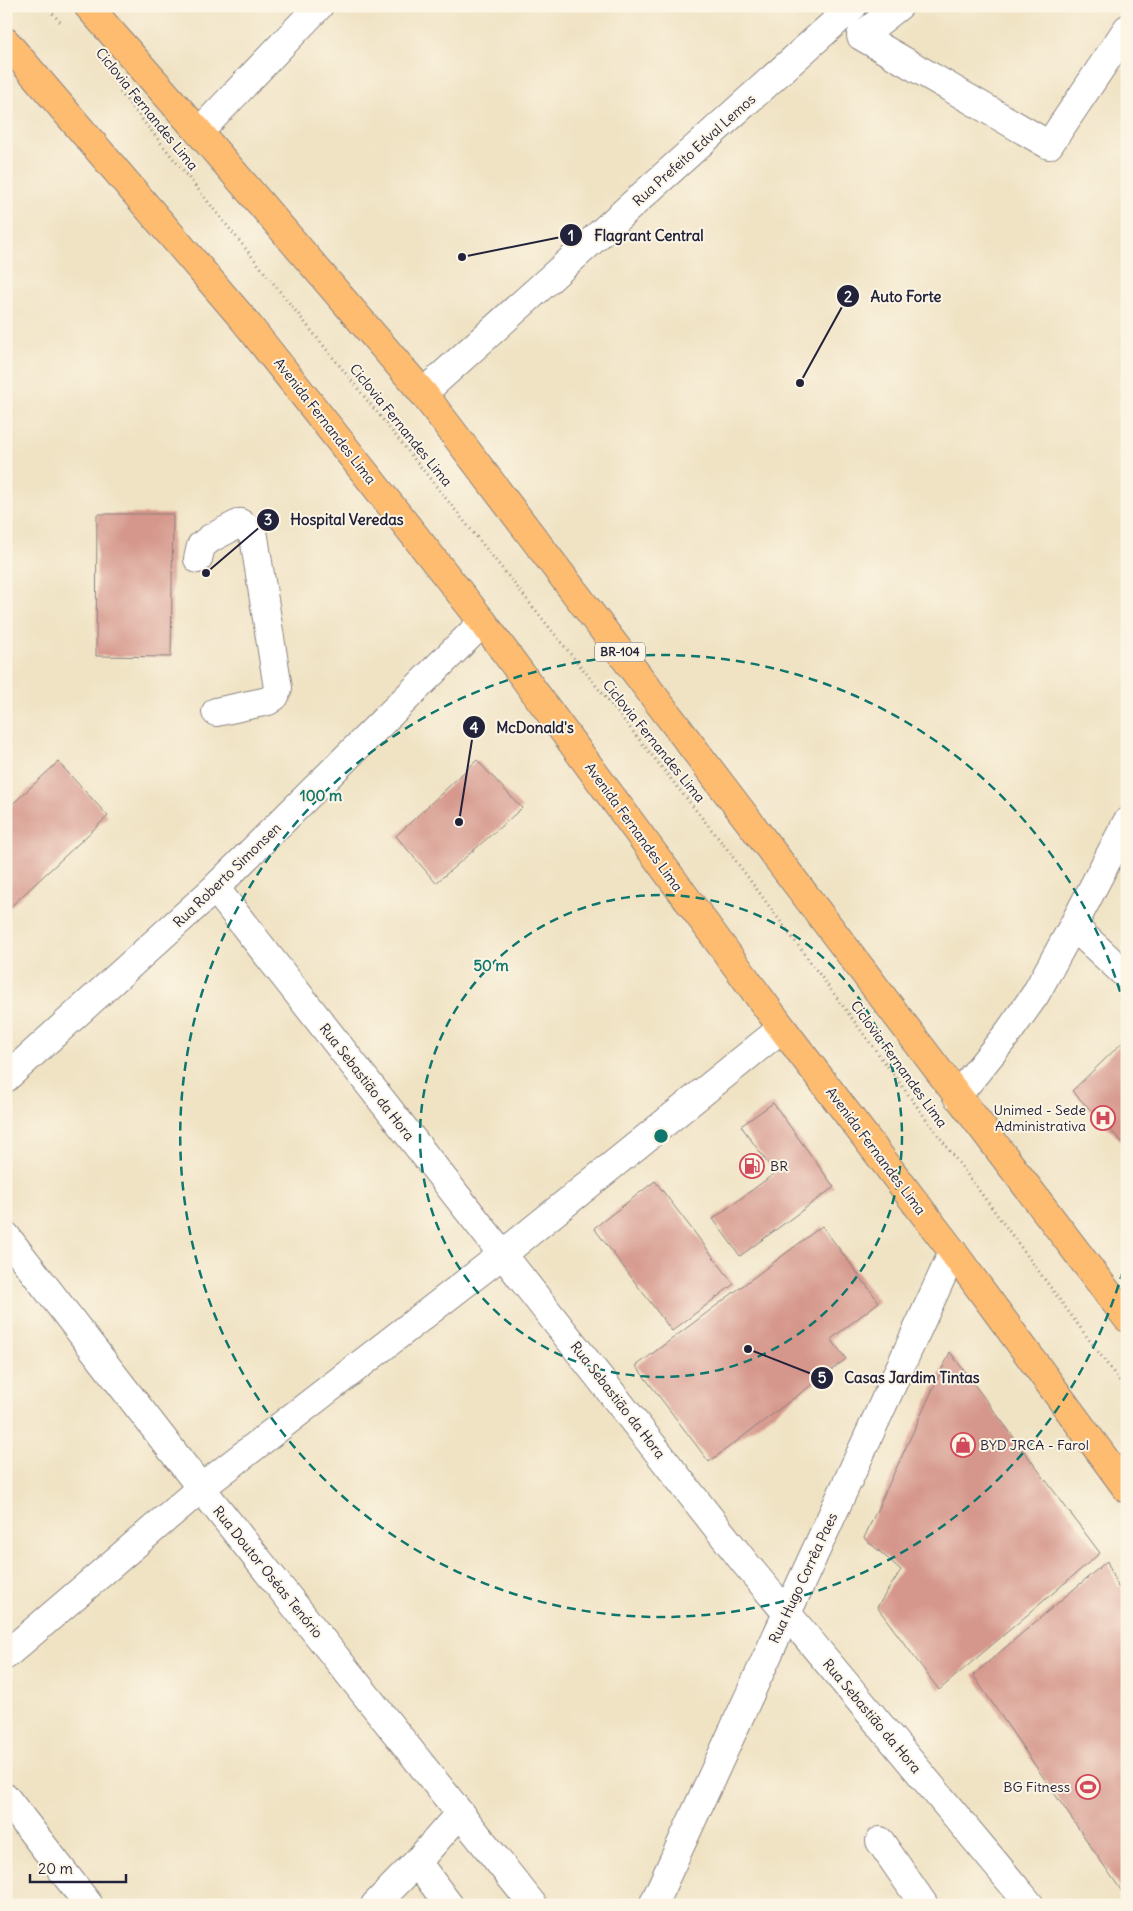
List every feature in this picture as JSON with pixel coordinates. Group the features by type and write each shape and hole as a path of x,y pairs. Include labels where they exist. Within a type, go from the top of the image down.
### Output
{"highway":[{"name":"BR-104","path":"88,6 423,393 956,1096 1127,1318"},
{"name":"Avenida Fernandes Lima","path":"6,42 244,320 483,622 782,1028 953,1252 1127,1489"}],"street":[{"path":"199,132 319,6"},
{"name":"Rua Prefeito Edval Lemos","path":"423,393 853,6"},
{"path":"898,6 861,36 1049,145 1127,29"},
{"path":"198,559 201,546 211,538 240,523 247,528 254,538 278,688 275,696 268,701 216,712"},
{"name":"Rua Roberto Simonsen","path":"6,1078 215,888 483,622"},
{"path":"956,1096 1008,1033 1034,995 1073,926 1127,822"},
{"name":"Rua Sebastião da Hora","path":"215,888 786,1614 1030,1905"},
{"path":"1073,926 1127,976"},
{"path":"6,1655 201,1488 503,1254 782,1028"},
{"name":"Rua Doutor Oséas Tenório","path":"6,1236 201,1488 533,1905"},
{"name":"Rua Hugo Corrêa Paes","path":"653,1905 953,1252"},
{"path":"6,1798 89,1905"},
{"path":"374,1905 417,1862 460,1813"},
{"path":"880,1841 924,1905"},
{"path":"417,1862 449,1905"}],"path":[{"path":"46,6 65,28"},
{"name":"Ciclovia Fernandes Lima","path":"115,86 727,849 1127,1391"}],"building":[{"path":"97,514 173,514 171,657 96,656"},
{"path":"477,760 522,808 436,883 396,836"},
{"path":"58,762 108,816 6,911 6,810"},
{"path":"1127,1038 1127,1147 1072,1091"},
{"path":"773,1103 834,1187 740,1256 713,1219 775,1173 741,1126"},
{"path":"655,1181 734,1284 672,1331 594,1228"},
{"path":"822,1226 879,1302 831,1339 846,1359 709,1462 636,1366"},
{"name":"BYD JRCA - Farol","path":"950,1352 1100,1553 939,1690 877,1607 901,1570 864,1538"},
{"name":"BG Fitness","path":"1107,1561 1118,1587 1127,1585 1127,1899 973,1675"}],"place":[{"name":"Flagrant Central","path":"462,257"},
{"name":"Auto Forte","path":"800,383"},
{"name":"Hospital Veredas","path":"206,573"},
{"name":"McDonald's","path":"459,822"},
{"name":"Unimed - Sede Administrativa","path":"1103,1118"},
{"name":"BR","path":"752,1166"},
{"name":"Casas Jardim Tintas","path":"748,1349"},
{"name":"BYD JRCA - Farol","path":"963,1445"},
{"name":"BG Fitness","path":"1088,1787"}]}
